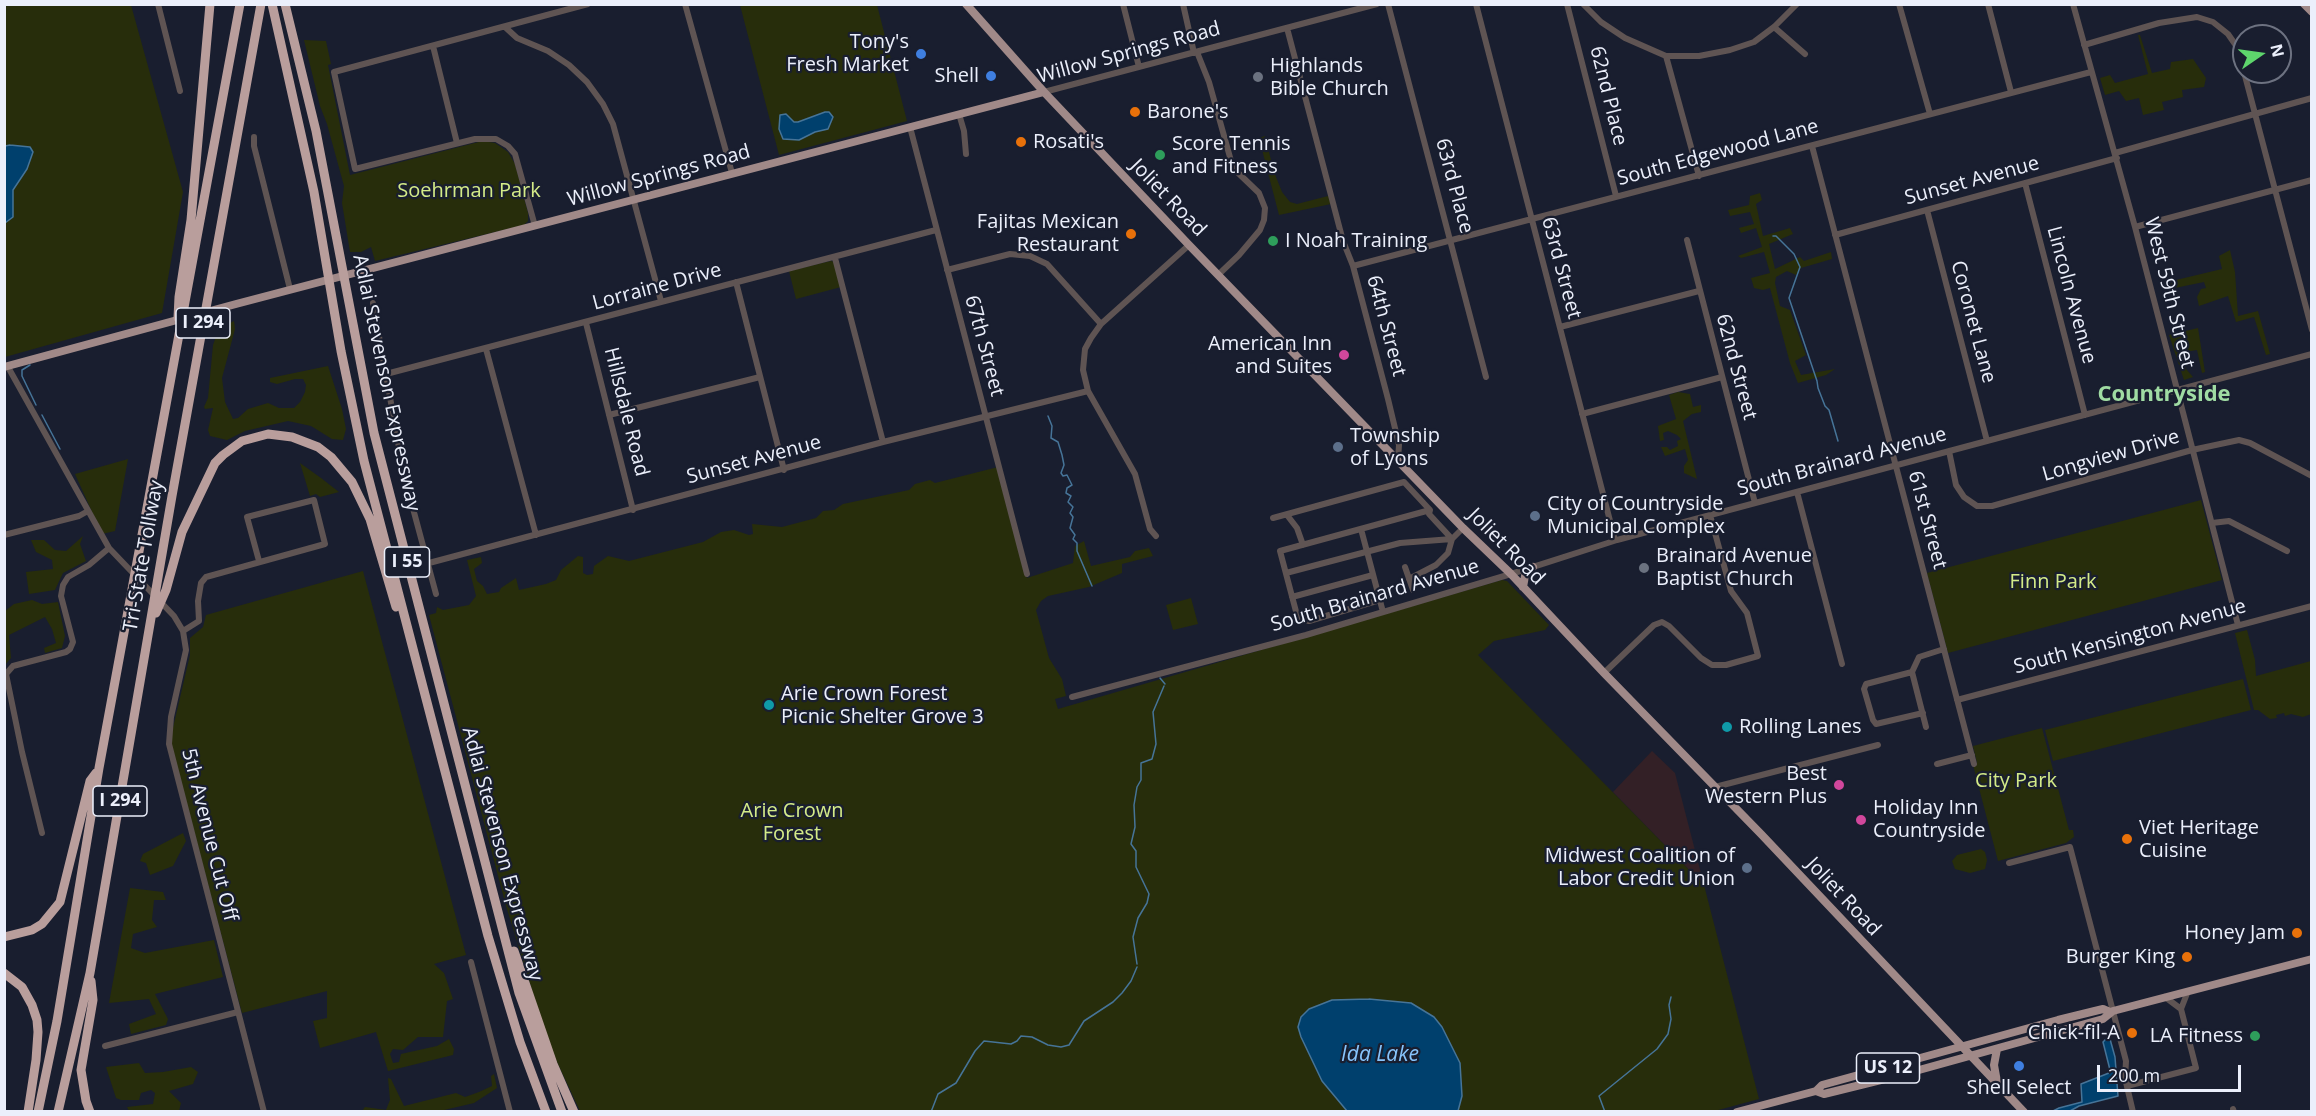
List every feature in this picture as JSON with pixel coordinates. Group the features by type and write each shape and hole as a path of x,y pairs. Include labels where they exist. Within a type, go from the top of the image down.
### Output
{"highway":[{"path":"177,349 178,297 191,220 209,4"},
{"name":"Tri-State Tollway","path":"38,1112 57,1021 99,768 240,4"},
{"name":"Tri-State Tollway","path":"58,1112 90,973 261,4"},
{"name":"Adlai Stevenson Expressway","path":"272,4 314,192 341,351 364,461 488,936 531,1073 546,1112"},
{"name":"Adlai Stevenson Expressway","path":"285,4 319,142 374,433 519,993 562,1112"},
{"path":"150,629 165,590 182,532 215,463 242,441 268,434 282,435 306,441 318,447 339,466 360,495 370,519 405,641 419,671"},
{"path":"4,938 32,930 42,924 60,902 90,781 99,768"},
{"path":"504,935 514,953 553,1064 574,1112"},
{"path":"4,973 22,987 37,1020 36,1060 28,1112"},
{"path":"90,973 93,1000 81,1070 90,1112"},
{"path":"531,1073 539,1112"}],"main road":[{"name":"Joliet Road","path":"966,4 1044,92 1189,245 1463,528 1511,574 2024,1112"},
{"path":"2304,4 2312,12"},
{"name":"Willow Springs Road","path":"6,367 236,304 1044,92"},
{"path":"1523,587 1525,576 1533,567"},
{"name":"US 12","path":"1816,1091 1824,1094 1997,1049 2103,1019 2112,1012 2312,959"},
{"name":"US 12","path":"1737,1112 1770,1107 1816,1091 1822,1085 2103,1009 2112,1012"},
{"path":"1997,1049 1994,1065 1997,1083"}],"street":[{"path":"158,4 180,91"},
{"path":"535,225 518,162 508,146 491,138 457,143 355,169 334,72 340,68 433,46 588,4"},
{"path":"685,4 732,173"},
{"path":"1123,4 1139,67"},
{"path":"1183,4 1196,52 1209,82 1233,168 1259,194 1265,208 1260,230 1218,275"},
{"name":"Willow Springs Road","path":"1044,92 1377,4"},
{"name":"63rd Place","path":"1388,4 1486,377"},
{"name":"63rd Street","path":"1476,4 1615,540"},
{"name":"62nd Place","path":"1567,4 1616,196"},
{"path":"1583,4 1600,22 1625,38 1666,56 1699,56 1730,50 1754,42 1774,27 1797,4"},
{"path":"1899,4 1930,114"},
{"path":"1988,4 2012,92"},
{"name":"West 59th Street","path":"2073,4 2116,155 2238,625"},
{"path":"2084,45 2175,19 2198,17 2221,27 2232,39"},
{"path":"504,27 517,38 548,51 569,65 587,82 603,104 613,124 661,301"},
{"path":"1774,27 1804,54"},
{"name":"64th Street","path":"1287,28 1343,241 1353,266 1399,445 1398,460"},
{"path":"433,46 457,143"},
{"path":"1666,56 1699,176"},
{"name":"South Edgewood Lane","path":"1353,266 2091,72"},
{"path":"2247,84 2312,330"},
{"name":"Sunset Avenue","path":"1835,235 2025,183 2312,98"},
{"path":"959,114 964,130 966,154"},
{"name":"67th Street","path":"910,127 1027,574"},
{"path":"254,137 254,146 290,290"},
{"name":"61st Street","path":"1812,146 1974,764"},
{"path":"2135,227 2312,180"},
{"name":"Lincoln Avenue","path":"2025,183 2085,415"},
{"name":"Coronet Lane","path":"1927,210 1987,441"},
{"name":"Lorraine Drive","path":"386,374 936,230"},
{"name":"62nd Street","path":"1687,240 1755,503"},
{"path":"1156,536 1150,529 1130,462 1088,391 1083,370 1085,349 1101,324 1189,245"},
{"path":"947,270 1022,253 1047,264 1101,324"},
{"path":"835,258 883,442"},
{"path":"736,282 784,470"},
{"path":"1560,327 1699,291"},
{"path":"373,303 404,475 436,594"},
{"name":"Hillsdale Road","path":"586,323 633,510"},
{"path":"486,349 536,535"},
{"name":"South Brainard Avenue","path":"1072,698 1383,612 1615,540 2312,354"},
{"path":"6,367 109,548 170,611 183,631 199,621 198,601 203,579 259,561 325,544 314,500 248,517 259,561"},
{"path":"609,416 760,377"},
{"path":"1582,414 1722,377"},
{"name":"Sunset Avenue","path":"429,564 883,442 1088,391"},
{"name":"Longview Drive","path":"1949,451 1956,485 1964,497 1977,506 1992,506 2192,450 2239,440 2250,442 2312,476"},
{"path":"1273,518 1404,482 1430,510 1429,514 1452,539"},
{"path":"1797,492 1842,664"},
{"path":"1380,600 1309,621 1298,619 1280,551 1430,510"},
{"path":"4,535 88,512"},
{"path":"1287,515 1297,528 1303,545"},
{"path":"1604,673 1654,625 1662,622 1670,626 1701,658 1712,665 1726,665 1758,656 1747,613 1731,591 1710,515"},
{"path":"2212,523 2229,521 2287,551"},
{"path":"1409,579 1436,565 1448,553 1452,539 1463,528"},
{"path":"1361,529 1383,612"},
{"path":"1286,573 1400,543 1452,539"},
{"path":"42,832 8,687 8,671 13,666 70,649 73,642 61,596 63,585 68,577 89,565 109,548"},
{"path":"1405,567 1413,590"},
{"path":"1292,597 1373,575"},
{"name":"South Kensington Avenue","path":"1957,700 2312,606"},
{"name":"5th Avenue Cut Off","path":"183,631 186,650 171,717 169,744 264,1112"},
{"path":"1926,727 1912,672 1919,657 1944,649"},
{"path":"1912,672 1866,684 1864,689 1876,724 1923,713"},
{"path":"1715,787 1878,745"},
{"path":"1937,764 1971,755"},
{"path":"2009,863 2070,846 2126,1061 2124,1069 2133,1112"},
{"path":"471,962 510,1112"},
{"path":"2127,1086 2196,1068 2181,1009 2188,991"},
{"path":"2165,997 2181,1009"},
{"path":"105,1046 238,1011"}],"shaded area":[{"path":"1652,751 1675,773 1704,885 1613,792"}],"green space":[{"path":"5,5 131,5 183,192 162,313 5,357"},
{"path":"740,5 877,5 907,121 779,155"},
{"path":"2138,35 2140,35 2152,73 2170,69 2171,62 2193,59 2206,78 2204,87 2182,90 2183,97 2162,102 2164,110 2143,115 2139,98 2126,101 2119,91 2105,95 2100,78 2110,75 2115,83 2148,74"},
{"name":"Soehrman Park","path":"304,40 326,41 331,64 328,65 350,175 483,141 495,143 508,152 515,164 528,221 524,225 375,261 371,247 361,252 350,252 342,203 344,186 320,106"},
{"path":"1265,136 1274,172 1282,192 1290,202 1297,204 1328,196 1331,204 1279,215 1259,138"},
{"path":"1760,193 1762,200 1756,204 1763,236 1790,228 1793,234 1769,244 1775,269 1800,257 1804,261 1831,252 1832,259 1801,268 1796,275 1787,271 1776,277 1775,283 1780,306 1790,310 1806,355 1795,361 1801,375 1835,369 1826,375 1798,383 1790,363 1770,288 1763,290 1754,288 1751,278 1770,273 1764,252 1741,258 1738,256 1762,247 1756,228 1741,233 1739,228 1754,224 1750,212 1730,216 1728,210 1749,205 1750,196"},
{"path":"2230,250 2235,272 2238,316 2258,311 2270,354 2266,355 2254,317 2236,322 2228,296 2199,306 2197,297 2201,289 2206,288 2204,282 2170,289 2169,285 2176,280 2222,269 2219,256"},
{"path":"834,262 841,287 796,299 789,271"},
{"path":"234,321 235,329 222,378 225,402 233,419 238,418 248,409 268,403 279,408 294,408 305,392 306,385 303,379 277,384 270,382 270,378 328,366 342,409 346,429 343,440 332,439 311,426 288,421 245,431 227,440 210,436 208,430 213,408 205,409 204,407 208,398 213,345 219,328"},
{"path":"2198,328 2205,372 2202,373 2197,350 2185,352 2183,358 2186,369 2193,377 2184,380 2169,335"},
{"path":"1678,392 1690,394 1693,407 1701,405 1701,412 1692,414 1683,421 1697,479 1684,473 1684,466 1688,460 1685,449 1665,456 1661,447 1667,447 1670,450 1678,446 1677,441 1681,439 1668,431 1663,433 1664,440 1660,441 1658,426 1676,419 1669,395"},
{"path":"128,459 115,531 102,534 75,474"},
{"path":"300,463 339,492 320,497 316,494 310,496"},
{"name":"Arie Crown Forest","path":"998,467 1027,578 1073,563 1075,546 1084,541 1091,566 1130,557 1135,551 1149,548 1153,556 1122,564 1122,573 1089,587 1048,596 1041,601 1036,610 1049,658 1062,679 1066,696 1055,699 1058,709 1502,580 1507,581 1549,625 1545,630 1494,641 1478,655 1704,885 1759,1099 1711,1112 580,1111 549,1045 506,906 429,615 436,613 437,607 443,610 469,605 476,596 467,560 481,557 482,563 474,569 477,581 487,594 499,592 501,588 516,578 519,590 556,580 561,570 578,556 583,557 583,573 593,574 594,566 608,556 629,561 703,542 721,532 734,530 749,535 753,534 752,524 782,527 816,518 823,511 834,510 843,504 909,490 915,484 930,480 935,483"},
{"name":"Finn Park","path":"2201,500 2222,580 1948,653 1927,573"},
{"path":"83,536 80,544 86,561 63,573 55,590 29,594 26,572 53,569 52,560 36,552 31,540 44,540 55,550 66,551"},
{"path":"363,571 466,955 434,964 444,973 453,999 447,1001 443,1037 418,1037 403,1050 393,1049 390,1054 393,1063 399,1062 401,1054 437,1046 449,1039 454,1049 453,1055 388,1071 376,1032 320,1048 313,1021 327,1018 327,991 242,1013 172,748 172,732 190,655 190,638 203,627 206,615"},
{"path":"1191,598 1198,624 1173,630 1166,605"},
{"path":"32,600 42,604 58,602 65,636 62,648 45,653 44,648 56,643 45,617 9,635 11,658 5,665 5,611 14,604"},
{"path":"2247,630 2255,660 2256,676 2311,661 2311,714 2303,717 2291,714 2285,716 2284,713 2276,715 2277,718 2270,719 2258,710 2254,710 2235,633"},
{"path":"2243,679 2251,710 2053,761 2045,730"},
{"name":"City Park","path":"2042,728 2069,830 2073,830 2074,837 2066,843 1998,861 1973,765 1977,763 1973,746"},
{"path":"183,833 186,841 173,866 150,875 146,863 140,861 143,854"},
{"path":"1981,849 1985,852 1987,860 1985,869 1970,873 1955,869 1952,861 1957,855"},
{"path":"130,888 163,892 166,900 154,900 152,920 157,927 133,934 131,948 145,953 214,940 223,977 155,994 168,1019 166,1025 131,1034 129,1024 156,1014 149,999 109,1003"},
{"path":"139,1063 145,1073 191,1067 198,1072 193,1084 169,1091 181,1103 179,1111 129,1111 127,1107 153,1104 155,1093 151,1090 141,1093 139,1100 116,1098 106,1067"},
{"path":"494,1074 497,1088 474,1103 440,1111 362,1111 365,1107 386,1110 390,1100 388,1078 391,1079 404,1106 456,1093 465,1097 492,1086 491,1076"}],"water":[{"path":"829,112 833,117 828,129 815,132 799,140 783,139 779,129 780,115 786,114 794,122 798,122"},
{"path":"5,146 30,147 33,152 27,169 13,190 13,217 5,223"},
{"name":"Ida Lake","path":"1369,999 1411,1003 1434,1017 1442,1027 1460,1063 1462,1096 1458,1111 1347,1111 1322,1081 1301,1037 1298,1027 1301,1017 1309,1009 1332,1000"},
{"path":"2107,1038 2110,1039 2115,1057 2118,1096 2079,1106 2070,1111 2053,1111 2082,1102 2081,1084 2109,1073 2103,1042"}],"waterway":[{"path":"1773,236 1776,236 1794,254 1800,267 1789,298 1838,441"},
{"path":"30,365 22,370 22,376 36,405"},
{"path":"42,415 60,449"},
{"path":"1048,416 1052,426 1051,438 1058,442 1062,455 1064,465 1061,473 1063,476 1067,475 1072,485 1067,488 1066,493 1071,496 1068,502 1073,507 1070,513 1073,517 1070,528 1075,535 1073,539 1077,543 1077,551 1092,586"},
{"path":"1160,678 1165,684"},
{"path":"1137,964 1133,937 1138,918 1147,903 1149,894 1136,867 1136,851 1131,844 1135,827 1134,805 1137,787 1141,780 1141,763 1152,759 1156,744 1153,712 1164,686"},
{"path":"931,1112 938,1094 956,1083 975,1051 984,1041 1011,1044 1021,1036 1032,1037 1048,1045 1061,1047 1069,1045 1084,1021 1113,1002 1122,993 1137,967"},
{"path":"1605,1112 1599,1096 1657,1049 1668,1034 1671,997"}],"place":[{"name":"Tony's Fresh Market","path":"921,54"},
{"name":"Shell","path":"991,76"},
{"name":"Highlands Bible Church","path":"1258,77"},
{"name":"Barone's","path":"1135,112"},
{"name":"Rosati's","path":"1021,142"},
{"name":"Score Tennis and Fitness","path":"1160,155"},
{"name":"Fajitas Mexican Restaurant","path":"1131,234"},
{"name":"I Noah Training","path":"1273,241"},
{"name":"American Inn and Suites","path":"1344,355"},
{"name":"Township of Lyons","path":"1338,447"},
{"name":"City of Countryside Municipal Complex","path":"1535,516"},
{"name":"Brainard Avenue Baptist Church","path":"1644,568"},
{"name":"Arie Crown Forest Picnic Shelter Grove 3","path":"769,705"},
{"name":"Rolling Lanes","path":"1727,727"},
{"name":"Best Western Plus","path":"1839,785"},
{"name":"Holiday Inn Countryside","path":"1861,820"},
{"name":"Viet Heritage Cuisine","path":"2127,839"},
{"name":"Midwest Coalition of Labor Credit Union","path":"1747,868"},
{"name":"Honey Jam","path":"2297,933"},
{"name":"Burger King","path":"2187,957"},
{"name":"Chick-fil-A","path":"2132,1033"},
{"name":"LA Fitness","path":"2255,1036"},
{"name":"Shell Select","path":"2019,1066"}],"district":[{"name":"Countryside","path":"2164,395"}]}
